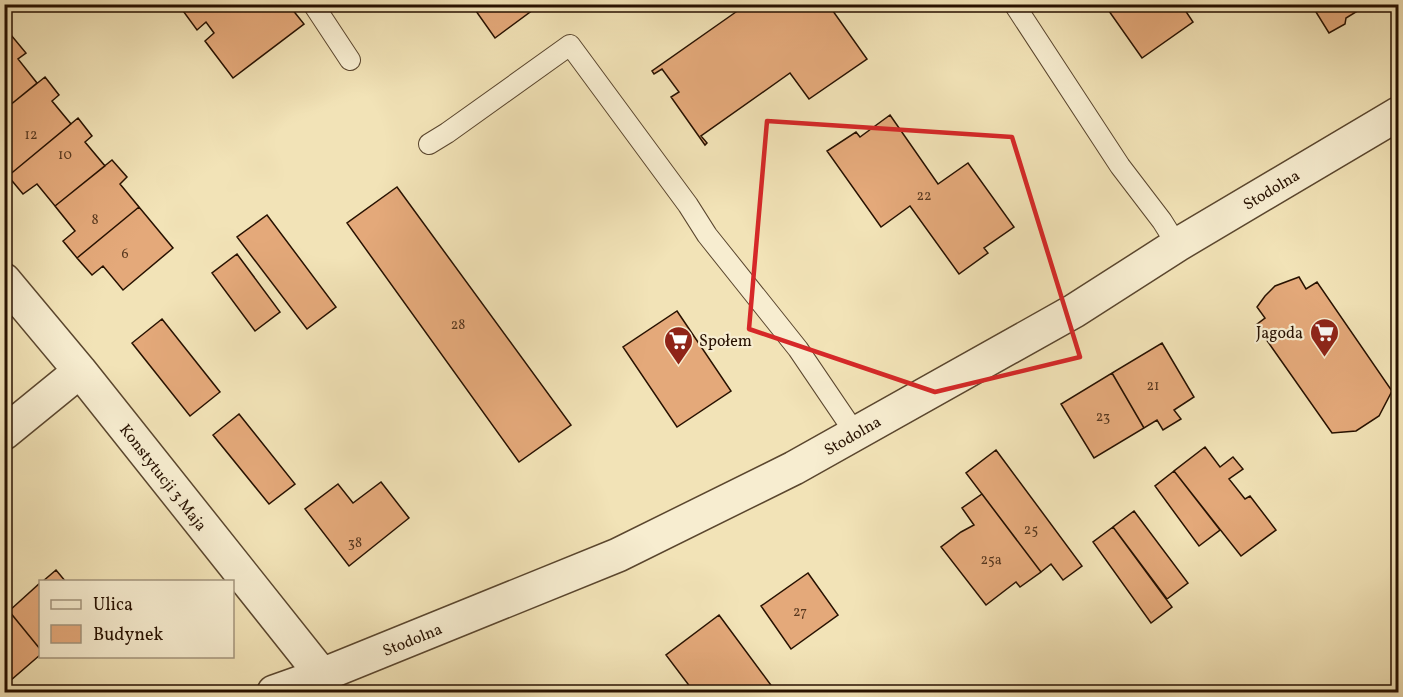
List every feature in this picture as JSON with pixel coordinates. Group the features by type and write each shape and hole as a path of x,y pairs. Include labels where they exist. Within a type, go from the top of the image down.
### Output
{"street":[{"name":"Stodolna","path":"274,693 618,555 794,468 1074,310 1177,245 1398,114"},
{"name":"Konstytucji 3 Maja","path":"4,280 80,371 322,675"},
{"path":"4,433 80,371"}],"lane":[{"path":"313,4 350,60"},
{"path":"1014,4 1120,166 1162,221 1177,245"},
{"path":"429,144 570,45 688,205 707,235 798,349 855,433"}],"highlighted area":[{"path":"767,121 1012,137 1080,357 935,392 749,329"}],"building":[{"path":"178,4 298,4 292,9 304,24 233,78 205,41 214,33 206,22 197,30"},
{"path":"471,4 541,4 495,38"},
{"path":"750,4 828,4 867,59 809,99 790,73 701,136 707,143 705,145 671,97 679,92 662,69 654,74 652,71"},
{"path":"1104,4 1181,4 1193,22 1142,58"},
{"path":"1311,4 1375,4 1346,18 1345,24 1329,33"},
{"path":"11,35 26,53 18,59 37,83 4,110 4,40"},
{"path":"45,77 59,95 52,101 71,124 8,176 4,172 4,148 6,147 4,145 4,110"},
{"path":"890,115 938,184 968,163 1014,227 984,248 988,253 959,274 910,206 881,227 827,151 856,132 860,137"},
{"path":"78,118 92,136 85,142 105,166 55,206 37,184 23,194 8,176"},
{"path":"112,160 127,177 120,184 139,207 77,258 63,241 75,231 55,206"},
{"path":"397,187 571,425 519,462 347,223"},
{"path":"139,207 173,248 123,290 103,266 92,275 77,258"},
{"path":"267,215 336,307 307,329 237,237"},
{"path":"237,254 280,312 255,331 212,273"},
{"name":"Jagoda","path":"1299,277 1306,289 1317,282 1392,391 1379,416 1356,431 1332,433 1256,325 1265,318 1257,307 1265,296 1275,286"},
{"path":"677,311 731,391 677,427 623,347"},
{"path":"162,319 220,392 190,416 132,343"},
{"path":"1162,343 1194,397 1174,410 1181,419 1163,430 1157,420 1144,428 1112,373"},
{"path":"1112,373 1144,428 1094,458 1061,404"},
{"path":"239,414 295,484 269,504 213,435"},
{"path":"1205,447 1220,467 1233,457 1243,469 1229,479 1245,499 1250,496 1276,530 1241,556 1174,471"},
{"path":"996,450 1082,566 1063,580 1051,564 1041,572 966,473"},
{"path":"1174,471 1220,530 1199,546 1155,486"},
{"path":"381,482 409,518 349,566 305,509 338,484 353,503"},
{"path":"982,494 1041,572 1020,587 1016,582 986,605 941,547 974,525 962,508"},
{"path":"1134,511 1188,583 1167,599 1113,527"},
{"path":"1113,527 1172,607 1151,623 1093,542"},
{"path":"56,570 64,580 44,580"},
{"path":"808,573 838,615 791,649 761,606"},
{"path":"39,584 39,648 9,611"},
{"path":"9,611 39,648 39,656 4,686 4,615"},
{"path":"719,615 776,692 694,692 666,655"}],"place":[{"name":"Jagoda","path":"1324,358"},
{"name":"Społem","path":"678,366"}]}
